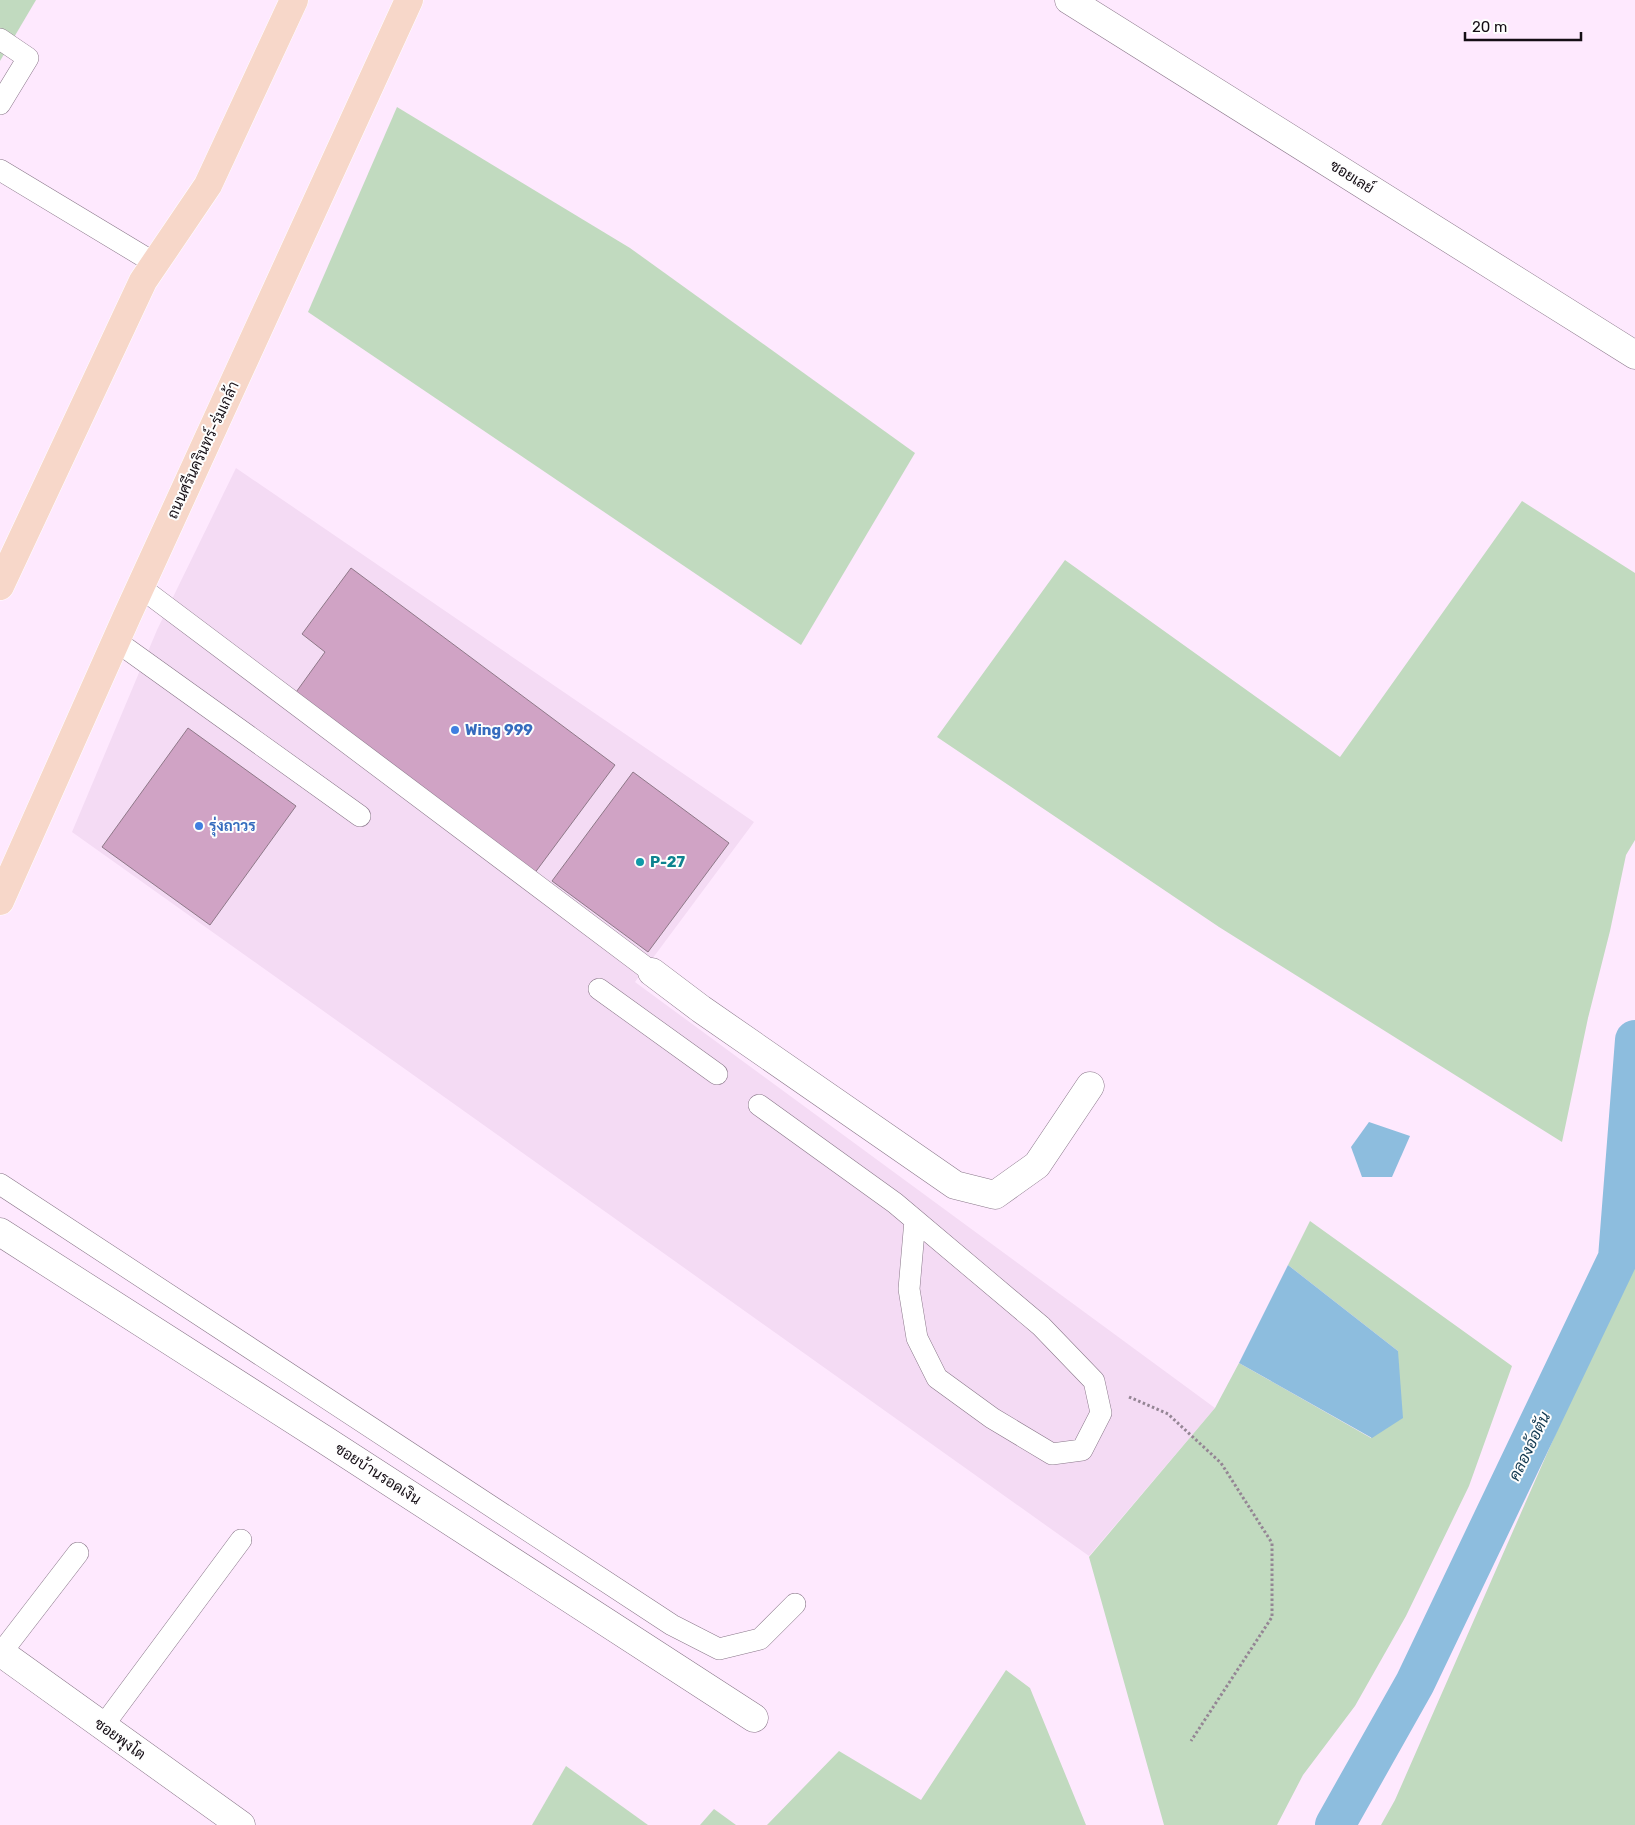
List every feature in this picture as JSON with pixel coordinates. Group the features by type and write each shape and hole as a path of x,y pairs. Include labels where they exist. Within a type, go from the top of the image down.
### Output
{"main road":[{"path":"0,586 143,281 208,185 294,0"},
{"name":"ถนนศรีนครินทร์-ร่มเกล้า","path":"0,901 140,587 409,0"}],"street":[{"name":"ซอยเลย์","path":"1069,0 1635,355"},
{"path":"652,972 701,1009 955,1185 995,1195 1037,1165 1090,1086"},
{"name":"ซอยบ้านรอดเงิน","path":"0,1232 754,1718"},
{"name":"ซอยพุงโต","path":"0,1652 241,1825"}],"lane":[{"path":"0,39 28,58 0,104"},
{"path":"0,170 156,264"},
{"path":"140,587 652,972"},
{"path":"116,640 360,816"},
{"path":"599,989 717,1074"},
{"path":"759,1105 895,1202 1041,1326 1094,1381 1101,1413 1082,1450 1052,1454 992,1418 938,1378 917,1338 909,1289 915,1220"},
{"path":"0,1184 680,1629 719,1649 760,1639 795,1604"},
{"path":"103,1726 241,1540"},
{"path":"0,1652 78,1553"}],"path":[{"path":"1094,1381 1168,1414 1221,1463 1272,1543 1272,1617 1191,1741"}],"shaded area":[{"path":"236,468 754,822 635,982 1215,1408 1089,1556 72,832 157,630"}],"green space":[{"path":"0,0 36,0 0,61"},
{"path":"397,107 630,248 915,453 801,645 308,312"},
{"path":"1522,501 1635,573 1635,840 1626,855 1610,931 1588,1018 1562,1142 1219,927 937,737 1065,560 1340,757"},
{"path":"1310,1221 1512,1366 1469,1486 1406,1616 1355,1706 1303,1775 1277,1825 1164,1825 1089,1557 1215,1408 1239,1363 1371,1438 1398,1351 1288,1265"},
{"path":"1635,1253 1635,1825 1381,1825 1395,1800"},
{"path":"1006,1670 1030,1688 1086,1825 767,1825 839,1751 921,1800"},
{"path":"566,1766 648,1825 532,1825"},
{"path":"714,1809 736,1825 700,1825"}],"water":[{"path":"1369,1122 1410,1136 1392,1177 1362,1177 1351,1147"},
{"path":"1288,1265 1398,1351 1403,1418 1372,1438 1239,1363"}],"building":[{"name":"Wing 999","path":"351,568 615,765 534,874 294,695 325,652 302,634"},
{"name":"รุ่งถาวร","path":"188,728 296,806 210,925 102,847"},
{"name":"P-27","path":"633,772 729,843 648,952 552,881"}],"waterway":[{"name":"คลองอ้อตัน","path":"1335,1825 1415,1683 1618,1258 1635,1040"}],"place":[{"name":"Wing 999","path":"455,730"},
{"name":"รุ่งถาวร","path":"199,826"},
{"name":"P-27","path":"640,862"}]}
